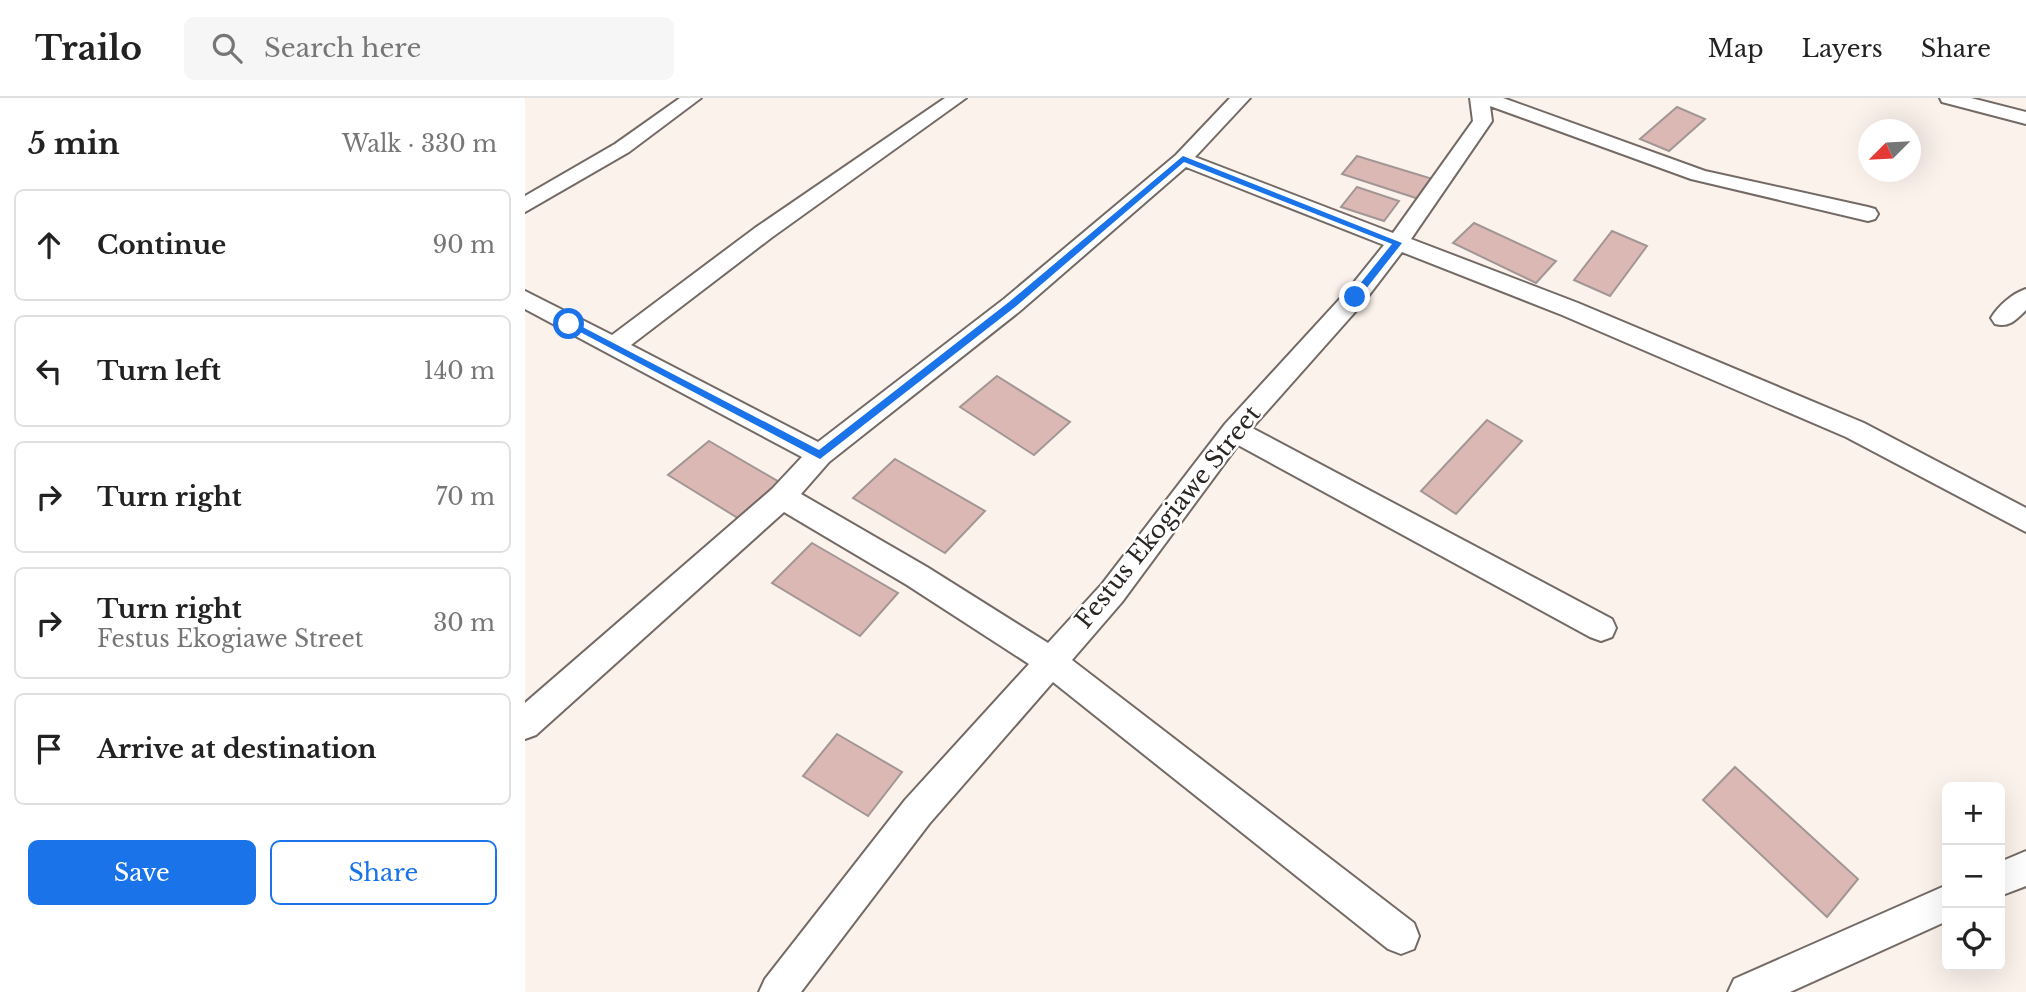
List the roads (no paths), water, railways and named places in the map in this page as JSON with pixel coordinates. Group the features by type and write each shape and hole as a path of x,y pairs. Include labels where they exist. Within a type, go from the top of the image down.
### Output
{"street":[{"path":"525,205 622,148 692,98"},
{"path":"613,346 763,233 957,98"},
{"path":"529,714 782,497 820,455 1012,304 1183,159 1225,111 1241,98"},
{"name":"Festus Ekogiawe Street","path":"778,992 917,812 1112,593 1234,431 1355,297 1397,243 1483,121 1479,98"},
{"path":"1486,98 1698,175 1755,191 1868,214"},
{"path":"1950,98 2026,118"},
{"path":"1183,159 1570,309 1855,430 2026,521"},
{"path":"2003,318 2026,297"},
{"path":"525,299 820,455"},
{"path":"1234,431 1601,628"},
{"path":"782,497 917,576 1049,661 1401,936"},
{"path":"2005,877 2026,868"},
{"path":"1747,992 1942,905"}]}
